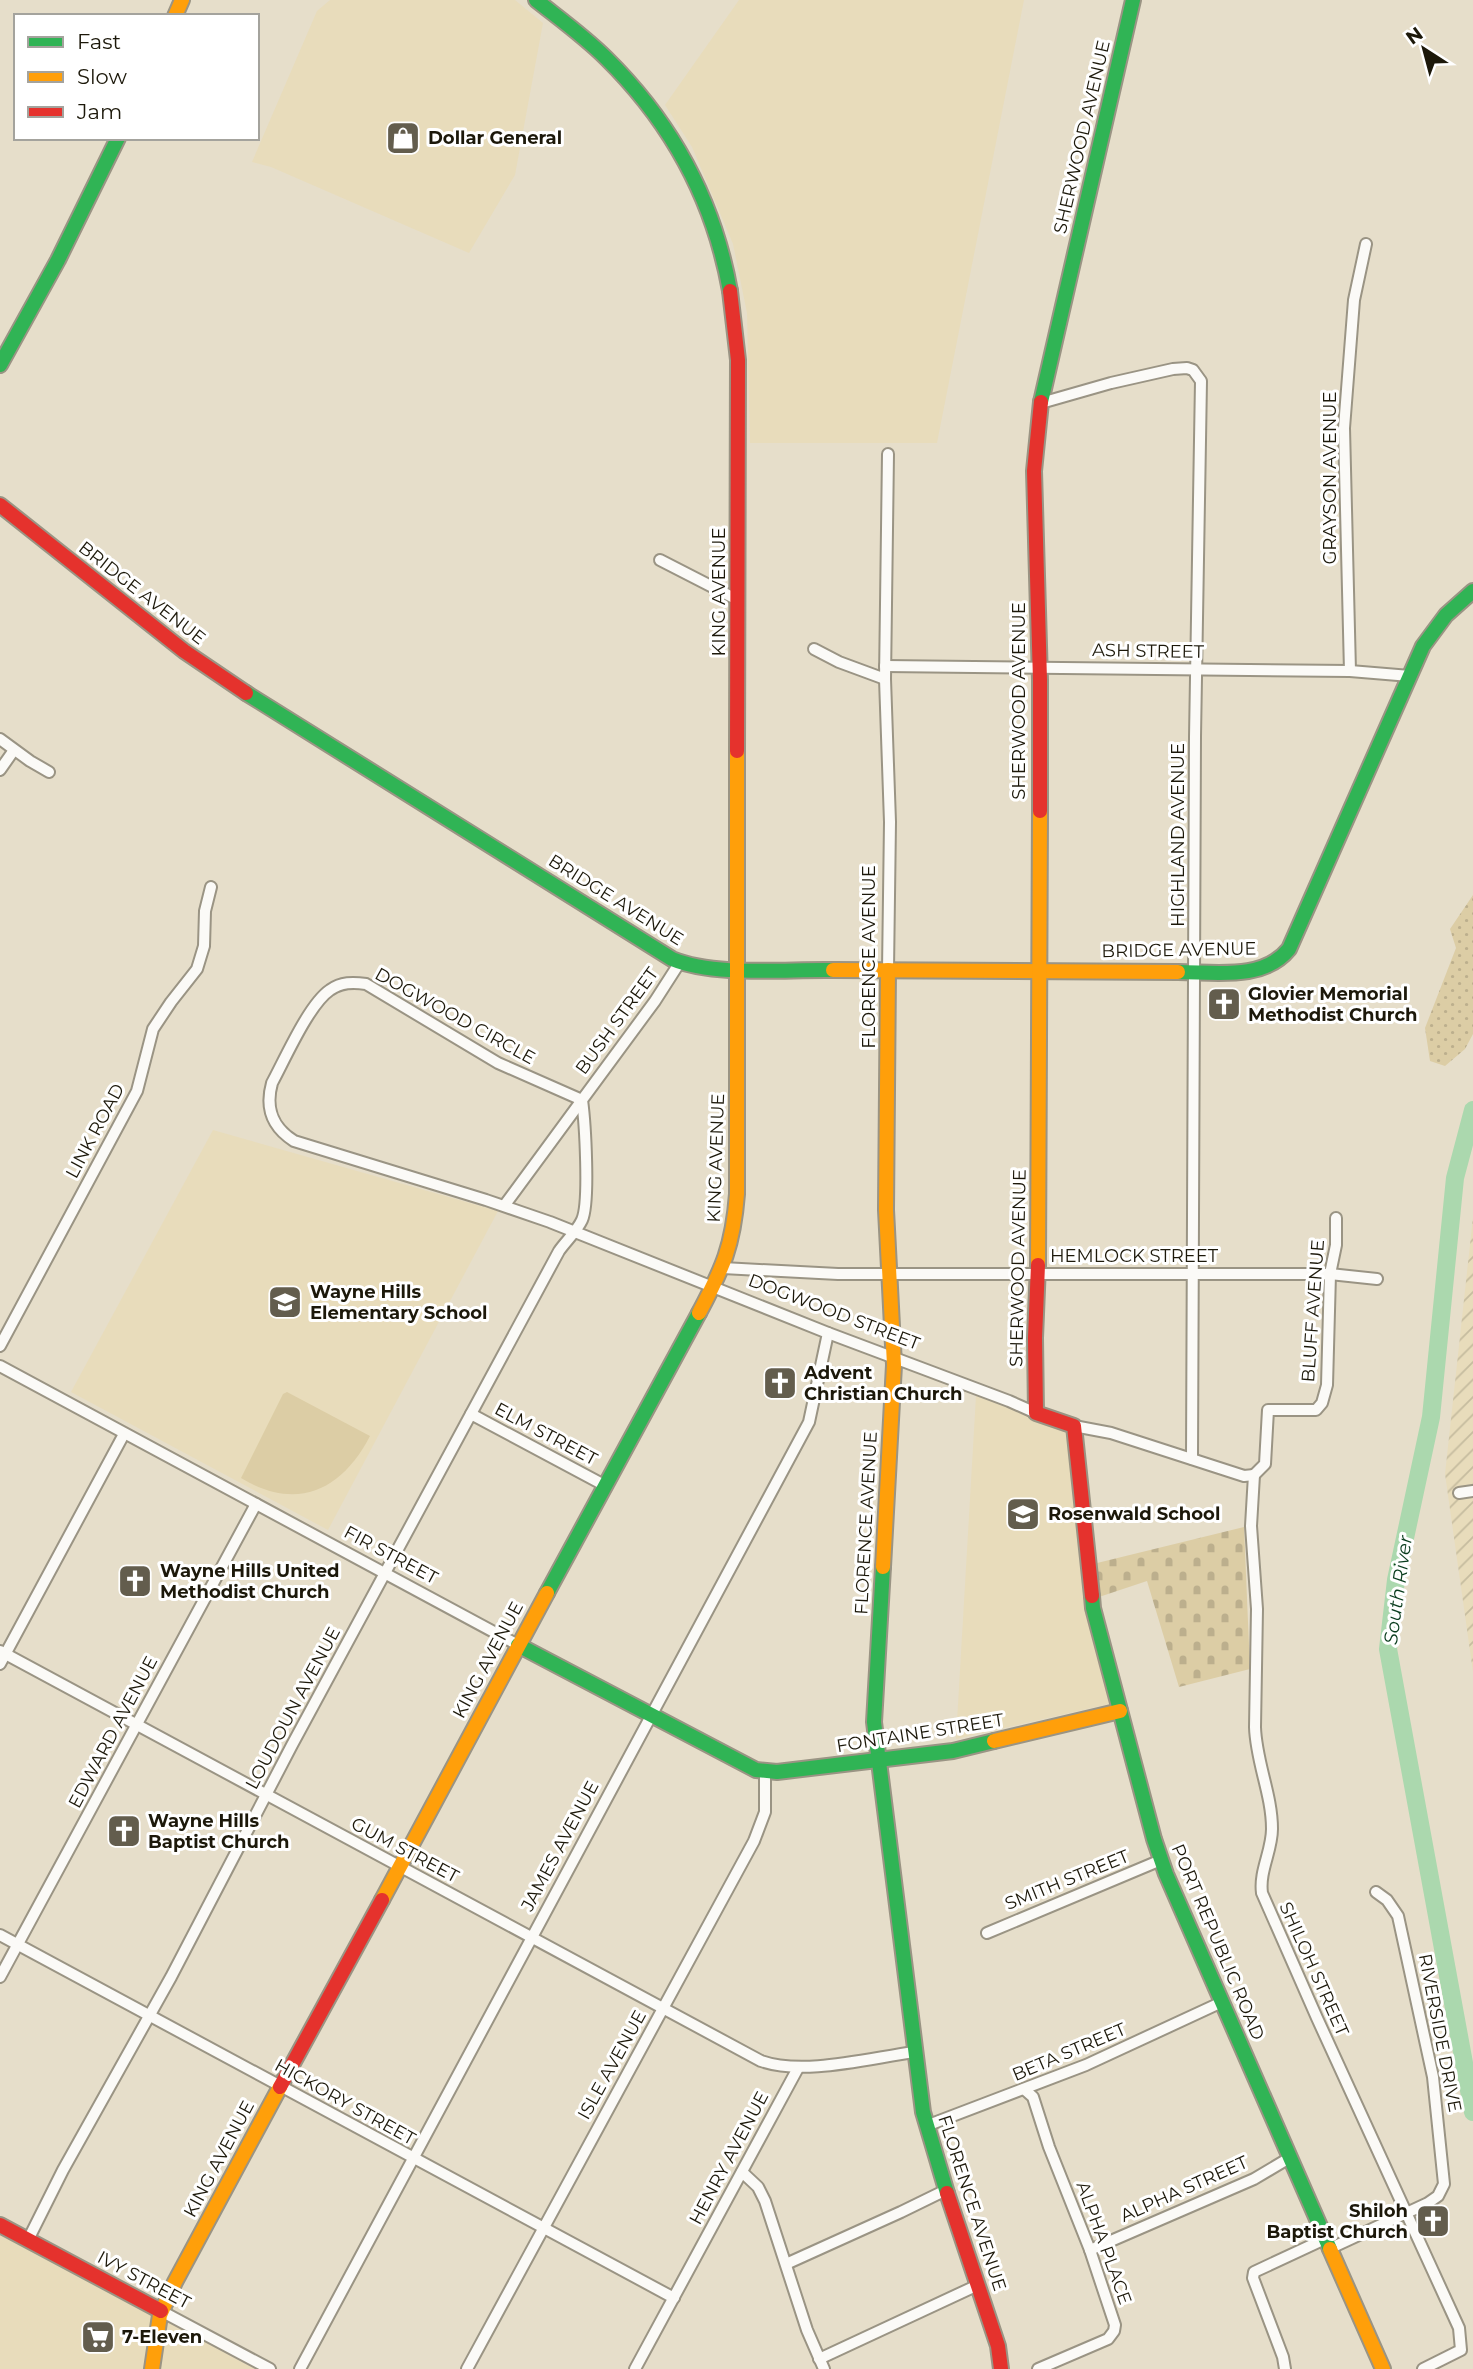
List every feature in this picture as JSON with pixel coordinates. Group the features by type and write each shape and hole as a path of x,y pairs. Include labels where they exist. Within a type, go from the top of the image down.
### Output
{"street":[{"name":"KING AVENUE","path":"152,2369 161,2311 518,1644 723,1268 730,1250 735,1220 738,970 738,360 731,291 714,223 689,167 651,108 601,53 536,0"},
{"name":"SHERWOOD AVENUE","path":"1036,1413 1039,668 1034,471 1041,403 1133,0"},
{"path":"0,365 58,260 117,140"},
{"name":"GRAYSON AVENUE","path":"1350,671 1344,428 1354,300 1366,244"},
{"name":"HIGHLAND AVENUE","path":"1041,403 1163,370 1187,368 1198,375 1201,381 1192,1459"},
{"name":"FLORENCE AVENUE","path":"888,454 885,679 890,822 886,1210 893,1395 874,1722 926,2126 998,2346 1001,2369"},
{"name":"BRIDGE AVENUE","path":"0,505 184,651 231,684 680,962 701,968 1194,972 1257,970 1275,964 1289,949 1423,646 1446,615 1473,592"},
{"path":"660,559 738,600"},
{"path":"814,649 839,662 885,679"},
{"name":"ASH STREET","path":"885,666 1350,671 1410,676"},
{"path":"0,739 49,772"},
{"path":"0,770 14,750"},
{"name":"LINK ROAD","path":"0,1346 137,1091 153,1029 197,969 204,946 205,911 211,887"},
{"name":"BUSH STREET","path":"504,1206 655,1001 680,962"},
{"name":"DOGWOOD CIRCLE","path":"504,1206 295,1141 277,1128 269,1104 272,1083 320,998 336,986 346,983 366,985 498,1063 582,1100"},
{"name":"BUSH STREET","path":"574,1232 582,1222 585,1207 585,1120 582,1100"},
{"name":"DOGWOOD STREET","path":"504,1206 713,1285 828,1333 1036,1413 1192,1459"},
{"name":"BLUFF AVENUE","path":"1254,1475 1265,1464 1268,1410 1316,1410 1322,1404 1327,1385 1330,1273 1336,1245 1336,1219"},
{"name":"LOUDOUN AVENUE","path":"28,2240 63,2170 559,1251 574,1232"},
{"name":"HEMLOCK STREET","path":"723,1268 838,1274 1330,1273 1377,1279"},
{"name":"JAMES AVENUE","path":"300,2369 809,1422 828,1333"},
{"name":"FIR STREET","path":"0,1366 743,1765 765,1772"},
{"name":"ELM STREET","path":"471,1414 604,1485"},
{"name":"PORT REPUBLIC ROAD","path":"1074,1426 1093,1608 1161,1860 1383,2369"},
{"path":"2,1656 124,1434"},
{"path":"1192,1459 1244,1476 1254,1475"},
{"name":"SHILOH STREET","path":"1254,1475 1251,1526 1257,1609 1255,1744 1267,1791 1272,1830 1262,1877 1262,1894 1459,2328 1461,2350 1423,2369"},
{"path":"1459,1493 1473,1491"},
{"name":"EDWARD AVENUE","path":"0,1977 256,1504"},
{"name":"GUM STREET","path":"2,1656 267,1795 761,2061 798,2068"},
{"name":"FONTAINE STREET","path":"765,1772 805,1770 953,1751 1121,1712"},
{"name":"ISLE AVENUE","path":"467,2369 761,1826 767,1798 765,1772"},
{"name":"SMITH STREET","path":"987,1933 1161,1860"},
{"name":"RIVERSIDE DRIVE","path":"1376,1892 1387,1900 1398,1916 1433,2077 1443,2160 1442,2191 1428,2203 1407,2213"},
{"name":"HICKORY STREET","path":"0,1935 674,2298"},
{"name":"BETA STREET","path":"926,2126 1024,2090 1148,2038 1222,2002"},
{"path":"798,2068 915,2052"},
{"name":"HENRY AVENUE","path":"635,2369 798,2068"},
{"name":"ALPHA PLACE","path":"1024,2090 1033,2096 1049,2147 1110,2308 1114,2331 1108,2339 1038,2369"},
{"name":"ALPHA STREET","path":"1090,2250 1254,2179 1291,2157"},
{"path":"742,2172 762,2194 821,2364 978,2285"},
{"path":"786,2263 946,2190"},
{"path":"1285,2369 1253,2278 1254,2272 1407,2213"},
{"name":"IVY STREET","path":"0,2225 270,2369"}],"shaded area":[{"path":"330,0 515,0 543,23 515,175 469,253 271,167 252,162 317,11"},
{"path":"739,0 1024,0 937,443 750,443 747,313 733,244 692,147 665,105"},
{"name":"Wayne Hills Elementary School","path":"213,1130 498,1211 328,1530 71,1392"},
{"path":"1473,1217 1473,1672 1445,1474"},
{"name":"Rosenwald School","path":"976,1396 1071,1429 1084,1598 1113,1703 956,1739"},
{"path":"0,2231 255,2369 0,2369"}],"green space":[{"path":"1473,895 1473,1034 1465,1049 1445,1066 1430,1061 1425,1028 1456,948 1450,929"},
{"path":"287,1392 370,1436 359,1455 332,1482 299,1494 261,1488 241,1478 283,1394"},
{"path":"1244,1527 1250,1669 1179,1687 1147,1581 1099,1597 1093,1564"}],"waterway":[{"name":"South River","path":"1473,1110 1455,1178 1431,1417 1396,1580 1388,1649 1473,2112"}],"traffic: fast":[{"path":"536,0 606,58 651,109 670,136 701,195 723,258 730,291"},
{"path":"1041,402 1133,0"},
{"path":"0,365 58,260 117,140"},
{"path":"1178,972 1238,973 1266,966 1289,949 1423,646 1446,615 1473,591"},
{"path":"246,693 672,959 690,965 730,970 833,970"},
{"path":"547,1593 699,1313"},
{"path":"883,1567 874,1722 923,2112 947,2193"},
{"path":"1092,1596 1154,1839 1166,1874 1330,2249"},
{"path":"518,1645 756,1770 777,1772 953,1751 994,1741"}],"traffic: slow":[{"path":"176,14 182,0"},
{"path":"699,1313 726,1256 737,1194 737,751"},
{"path":"1038,1265 1040,811"},
{"path":"833,970 1178,972"},
{"path":"883,1567 894,1365 886,1210 888,970"},
{"path":"382,1900 547,1593"},
{"path":"994,1741 1120,1711"},
{"path":"152,2369 160,2315 280,2087"},
{"path":"1330,2249 1383,2369"}],"traffic: jam":[{"path":"730,291 738,360 737,751"},
{"path":"1040,811 1040,680 1034,471 1041,402"},
{"path":"0,505 184,651 246,693"},
{"path":"1038,1265 1036,1413 1074,1426 1092,1596"},
{"path":"280,2087 382,1900"},
{"path":"947,2193 998,2346 1001,2369"},
{"path":"0,2225 161,2311"}],"place":[{"name":"Dollar General","path":"403,138"},
{"name":"Glovier Memorial Methodist Church","path":"1224,1004"},
{"name":"Wayne Hills Elementary School","path":"285,1302"},
{"name":"Advent Christian Church","path":"780,1383"},
{"name":"Rosenwald School","path":"1023,1514"},
{"name":"Wayne Hills United Methodist Church","path":"135,1581"},
{"name":"Wayne Hills Baptist Church","path":"124,1831"},
{"name":"Shiloh Baptist Church","path":"1433,2221"},
{"name":"7-Eleven","path":"98,2337"}]}
